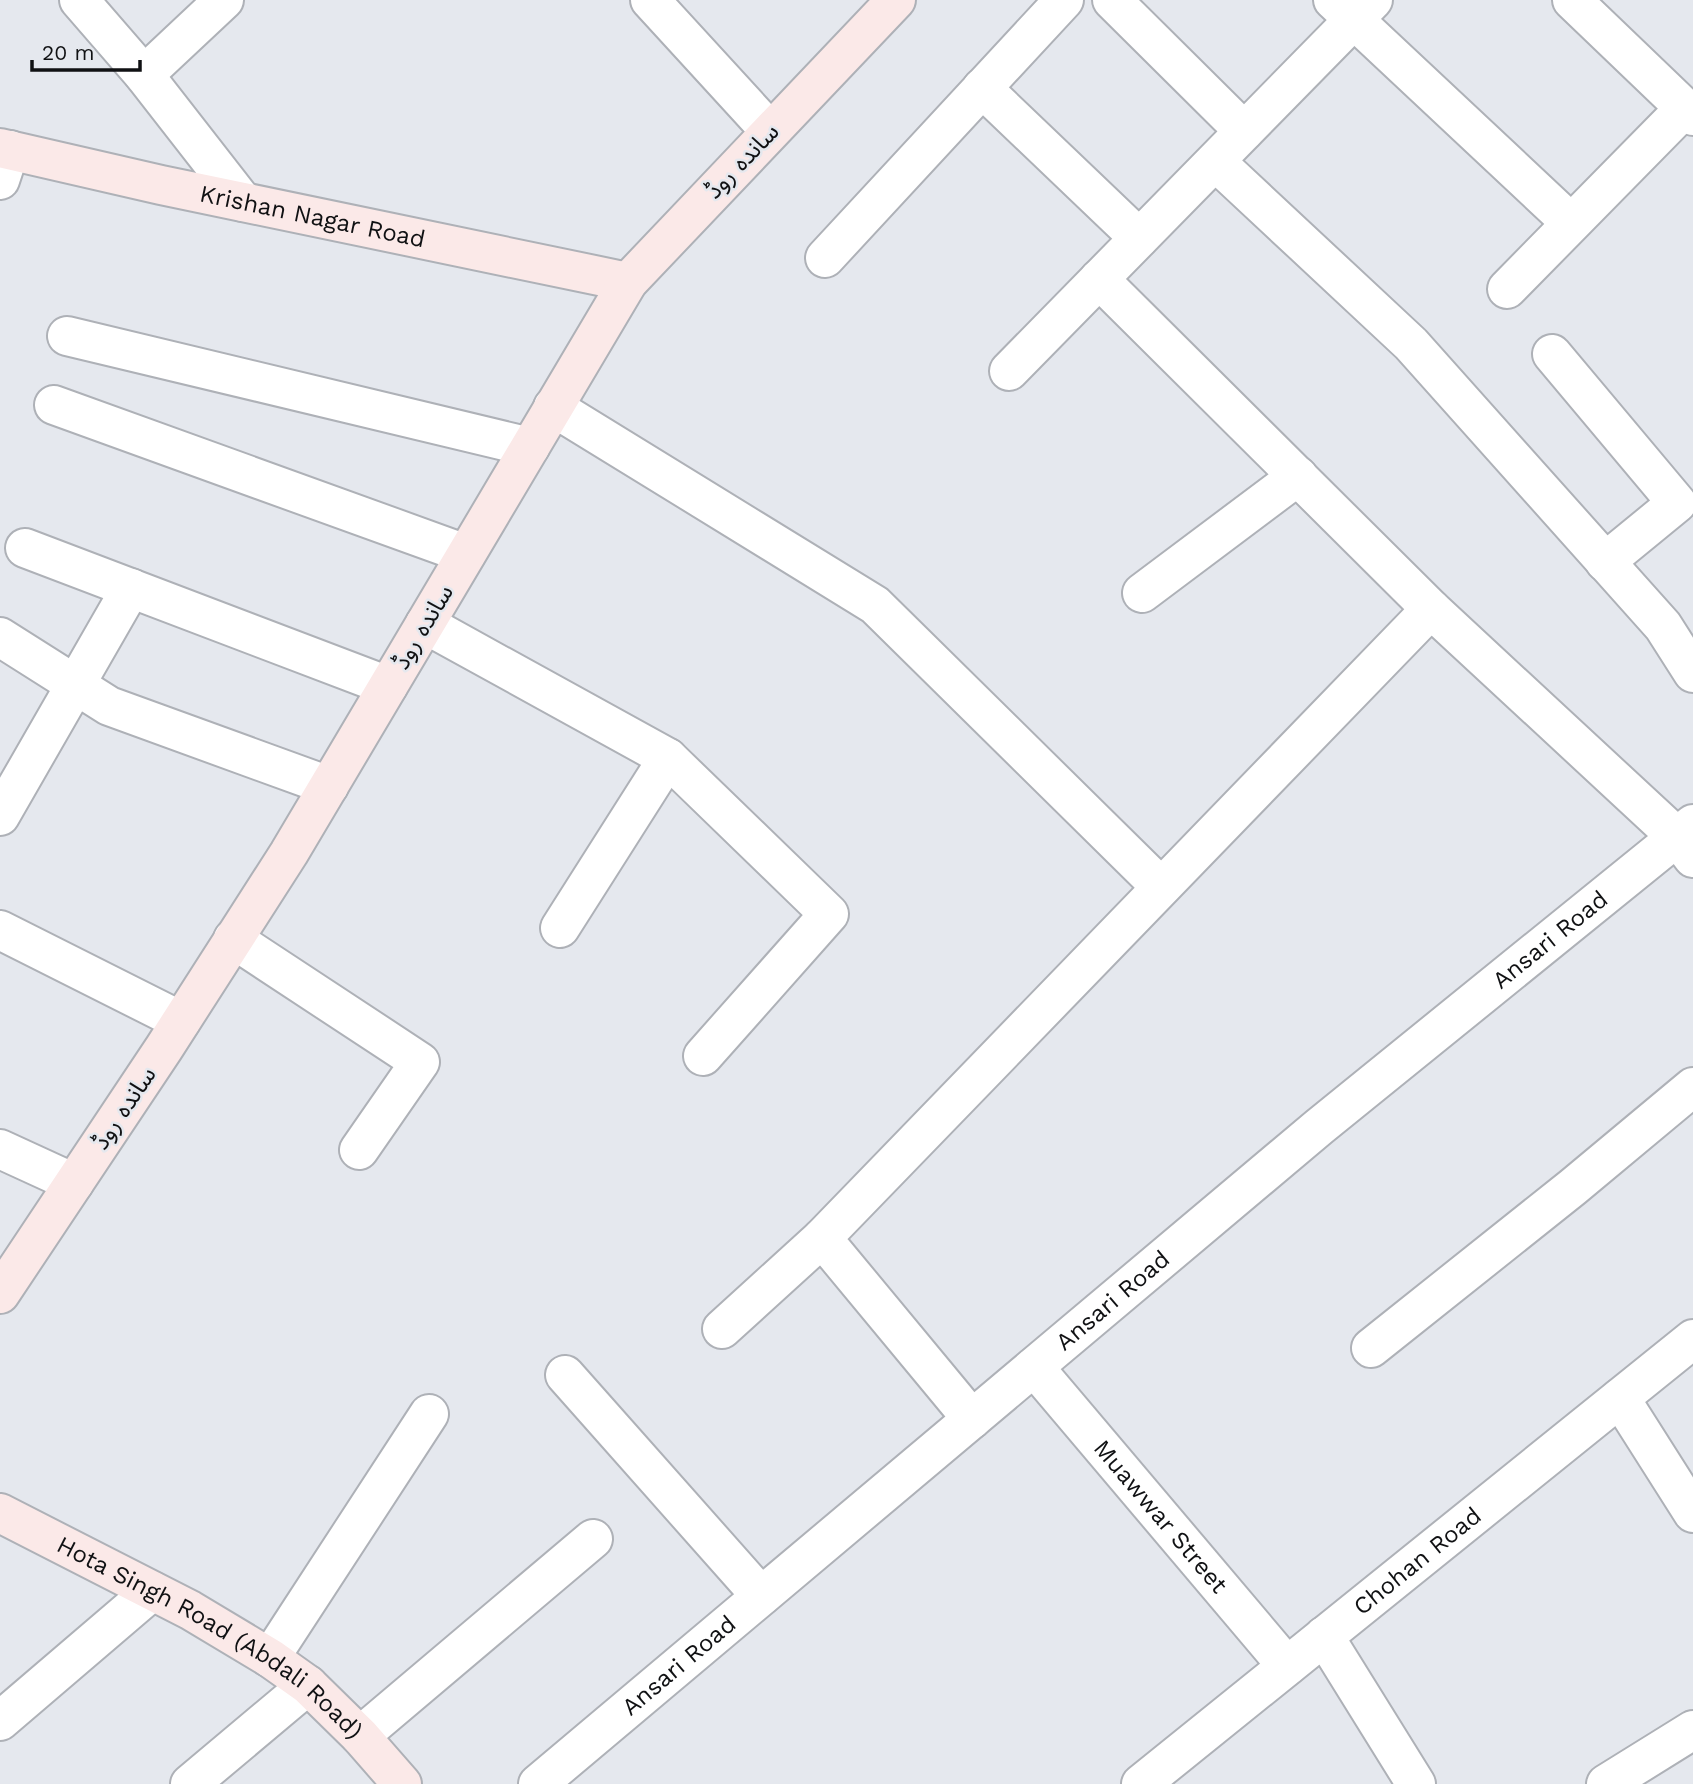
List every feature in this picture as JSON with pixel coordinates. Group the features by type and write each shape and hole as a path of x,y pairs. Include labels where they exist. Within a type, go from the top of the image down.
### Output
{"main road":[{"name":"ساندہ روڈ","path":"0,1294 181,1021 328,786 628,282 896,0"},
{"name":"Krishan Nagar Road","path":"3,159 148,183 628,282"},
{"name":"Hota Singh Road (Abdali Road)","path":"3,1519 190,1610 270,1658 308,1685 359,1735 402,1784"}],"street":[{"path":"79,0 144,75 243,202"},
{"path":"144,75 224,0"},
{"path":"650,0 770,131"},
{"path":"825,258 1064,0"},
{"path":"1112,0 1244,131"},
{"path":"1507,289 1571,223 1689,112 1572,0"},
{"path":"1009,371 1216,162 1353,7 1571,223"},
{"path":"982,88 1139,237"},
{"path":"1216,162 1410,344 1663,626 1693,673"},
{"path":"1099,279 1431,609 1688,839"},
{"path":"67,336 530,447"},
{"path":"1552,354 1677,503 1605,562"},
{"path":"54,405 466,554"},
{"path":"553,407 875,606 1161,887"},
{"path":"1142,593 1298,476"},
{"path":"24,548 388,686"},
{"path":"0,816 131,589"},
{"path":"722,1329 822,1238 1431,609"},
{"path":"425,624 668,758 829,914 703,1056"},
{"path":"0,637 109,706 328,786"},
{"path":"560,928 668,758"},
{"name":"Ansari Road","path":"538,1784 1319,1127 1688,839"},
{"path":"0,930 181,1021"},
{"path":"233,939 421,1062 359,1150"},
{"path":"1371,1348 1573,1187 1693,1087"},
{"path":"0,1149 74,1183"},
{"path":"822,1238 972,1419"},
{"name":"Chohan Road","path":"1141,1784 1693,1339"},
{"name":"Muawwar Street","path":"1034,1367 1287,1666"},
{"path":"565,1374 761,1596"},
{"path":"1620,1398 1693,1513"},
{"path":"270,1658 429,1414"},
{"path":"359,1735 593,1539"},
{"path":"0,1721 152,1591"},
{"path":"1324,1636 1416,1784"},
{"path":"190,1784 308,1685"},
{"path":"1606,1784 1693,1730"}]}
